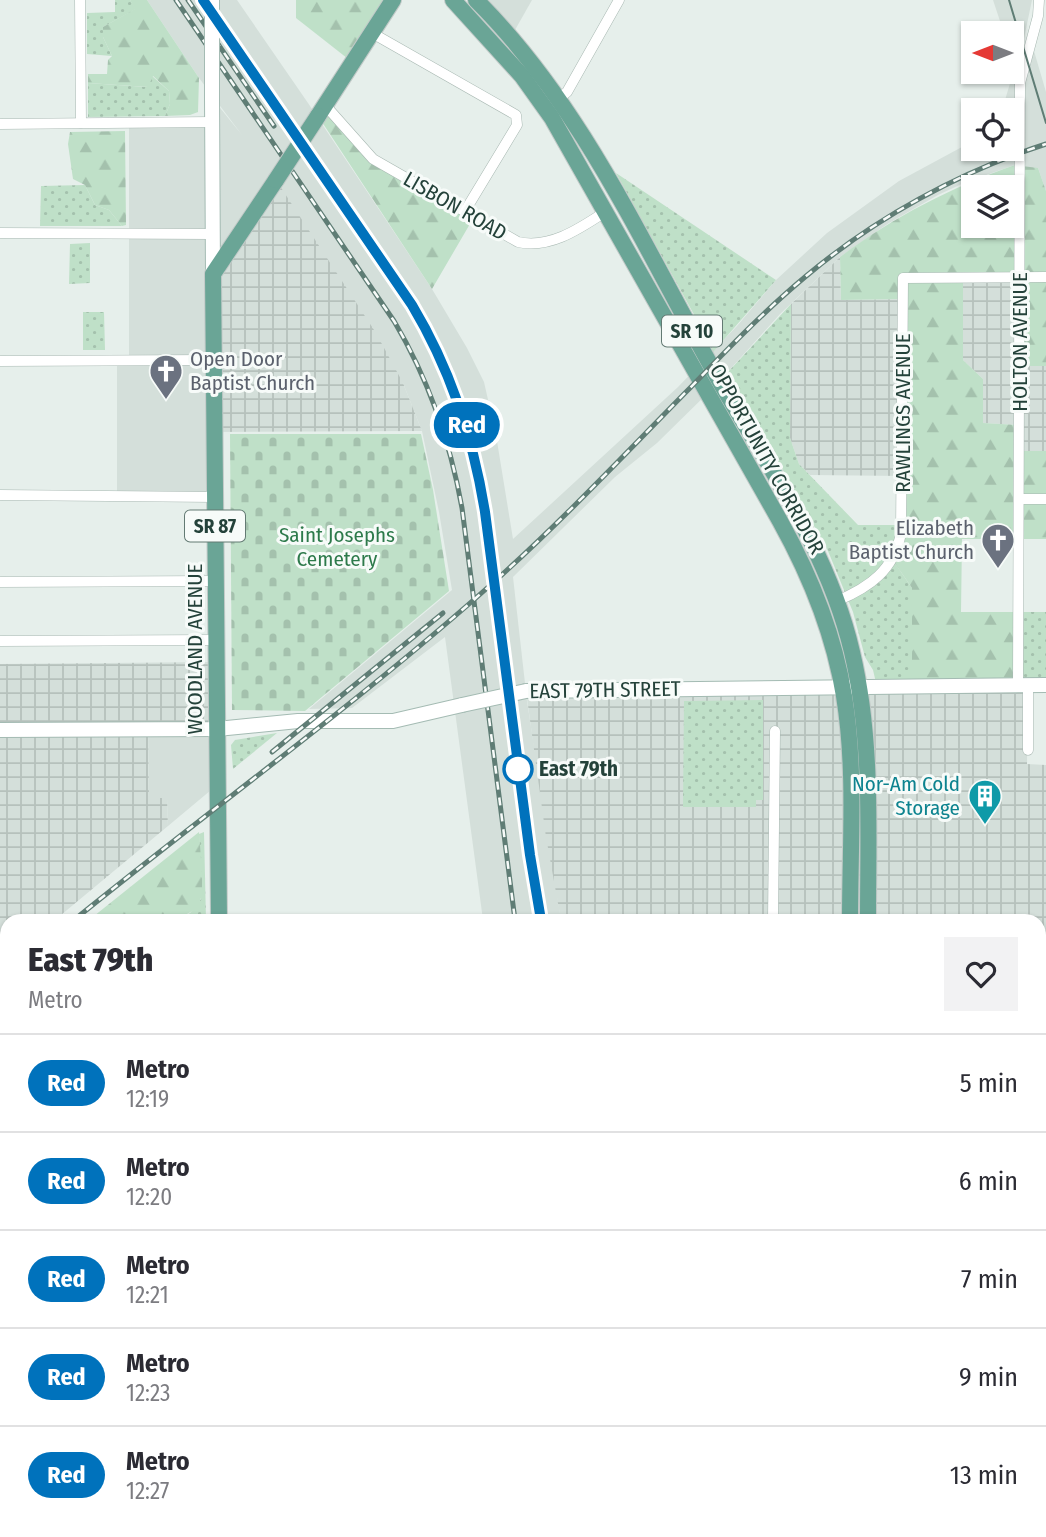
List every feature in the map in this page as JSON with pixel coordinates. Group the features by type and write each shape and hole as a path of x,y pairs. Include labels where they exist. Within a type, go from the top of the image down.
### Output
{"main road":[{"name":"WOODLAND AVENUE","path":"212,0 219,914"},
{"path":"213,274 393,0"},
{"name":"OPPORTUNITY CORRIDOR","path":"453,0 515,68 540,100 798,554 822,613 843,687 850,754 850,914"},
{"name":"OPPORTUNITY CORRIDOR","path":"476,0 521,50 558,99 599,164 818,555 837,601 860,687 868,767 868,914"},
{"name":"EAST 79TH STREET","path":"0,730 217,729 298,721 393,720 526,691 1046,685"}],"street":[{"path":"80,0 81,123"},
{"path":"558,99 567,92 619,0"},
{"name":"HOLTON AVENUE","path":"1028,750 1023,685 1020,499 1020,83 1038,16 1039,0"},
{"path":"372,33 516,115 517,125 465,211"},
{"name":"LISBON ROAD","path":"321,110 373,159 517,242 529,244 560,238 605,212"},
{"path":"0,124 212,122"},
{"path":"0,233 213,234"},
{"path":"1020,277 1046,277"},
{"name":"RAWLINGS AVENUE","path":"837,601 862,590 882,574 895,555 901,533 903,278 1020,277"},
{"path":"0,361 214,360"},
{"path":"0,495 215,497"},
{"path":"1020,499 1046,499"},
{"path":"0,582 215,581"},
{"path":"0,641 216,640"},
{"path":"774,914 775,731"}],"shaded area":[{"path":"147,0 237,0 308,103 432,289 484,382 496,435 513,539 678,387 737,326 776,280 827,233 899,181 961,147 961,161 1015,161 1015,165 986,175 961,175 961,184 889,223 840,257 780,314 715,386 657,443 615,477 513,577 527,701 560,914 482,914 445,637 352,708 309,709 452,590 422,431 403,383 213,274 215,497 117,496 117,361 129,360 129,123 212,122 212,98 242,135 199,78"},
{"path":"476,0 532,0 511,37"},
{"path":"993,0 1032,0 1024,38 1024,21 1000,21"},
{"path":"1034,51 1046,92 1046,191 1038,168 1024,171 1024,81"},
{"path":"1010,84 1017,84 1016,98 1006,98"},
{"path":"276,180 376,333 403,383 422,431 214,432 213,274"},
{"path":"840,257 841,300 903,299 903,476 810,475 799,464 790,438 791,304"},
{"path":"963,277 1020,277 1020,366 1046,366 1046,451 1020,451 1020,425 983,423 983,379 963,360"},
{"path":"216,662 217,729 148,729 149,798 167,798 168,826 62,914 0,914 0,664"},
{"path":"1028,686 1027,764 1046,765 1046,914 560,914 546,837 526,691"},
{"path":"148,729 217,729 217,785 168,826 167,799 149,798"}],"green space":[{"path":"115,0 130,0 136,9 103,27 103,37 112,56 87,54 87,13 115,12"},
{"path":"130,0 147,0 199,78 198,112 165,116 170,104 169,91 153,76 148,87 88,83 88,74 107,74 108,60 112,56 103,37 103,27 135,9"},
{"path":"296,0 393,0 352,62 296,18"},
{"path":"152,76 169,91 170,104 165,116 88,117 88,83 147,87"},
{"path":"325,105 369,156 474,217 432,289 318,116"},
{"path":"125,131 126,225 122,226 109,210 95,205 85,185 73,179 68,144 70,132"},
{"path":"1015,165 1038,168 1046,191 1046,366 1020,366 1020,278 963,278 963,360 983,379 983,423 1020,425 1020,451 1046,451 1046,539 962,539 961,612 1019,612 1018,686 912,687 912,588 892,559 899,544 902,299 841,300 840,257 902,216 961,187 961,238 1024,238 1024,175 989,175"},
{"path":"616,173 776,280 713,352 708,340"},
{"path":"85,185 95,205 109,210 122,226 40,226 41,186"},
{"path":"90,243 90,283 69,284 70,244"},
{"path":"791,304 790,438 799,464 858,525 902,525 892,559 912,588 912,687 877,687 873,670 865,657 853,612 828,551 728,372"},
{"path":"83,312 104,312 105,350 83,350"},
{"name":"Saint Josephs Cemetery","path":"230,434 421,434 449,591 305,711 232,710"},
{"path":"1019,612 1046,612 1046,685 1018,686"},
{"path":"763,700 763,800 756,800 756,807 683,807 684,701"},
{"path":"277,733 233,769 231,745 235,740"},
{"path":"199,832 202,893 195,908 187,914 96,914"},
{"path":"204,832 206,914 188,914 201,899 199,834"}],"tram line":[{"path":"1009,0 1046,123"}],"railway":[{"path":"176,0 394,321 418,366 437,412 462,508 514,914"},
{"path":"188,0 274,126"},
{"path":"203,0 412,305 450,380 467,430 485,512 540,914"},
{"path":"82,914 340,711 495,581 569,511 759,318 832,255 919,199 981,168 1046,144"},
{"path":"272,752 443,613"}],"metro line":[{"name":"Red","path":"203,0 412,305 428,331 453,385 469,430 485,512 540,914"}],"place":[{"name":"Open Door Baptist Church","path":"166,401"},
{"name":"Elizabeth Baptist Church","path":"998,570"},
{"name":"East 79th","path":"518,769"},
{"name":"Nor-Am Cold Storage","path":"985,826"}]}
